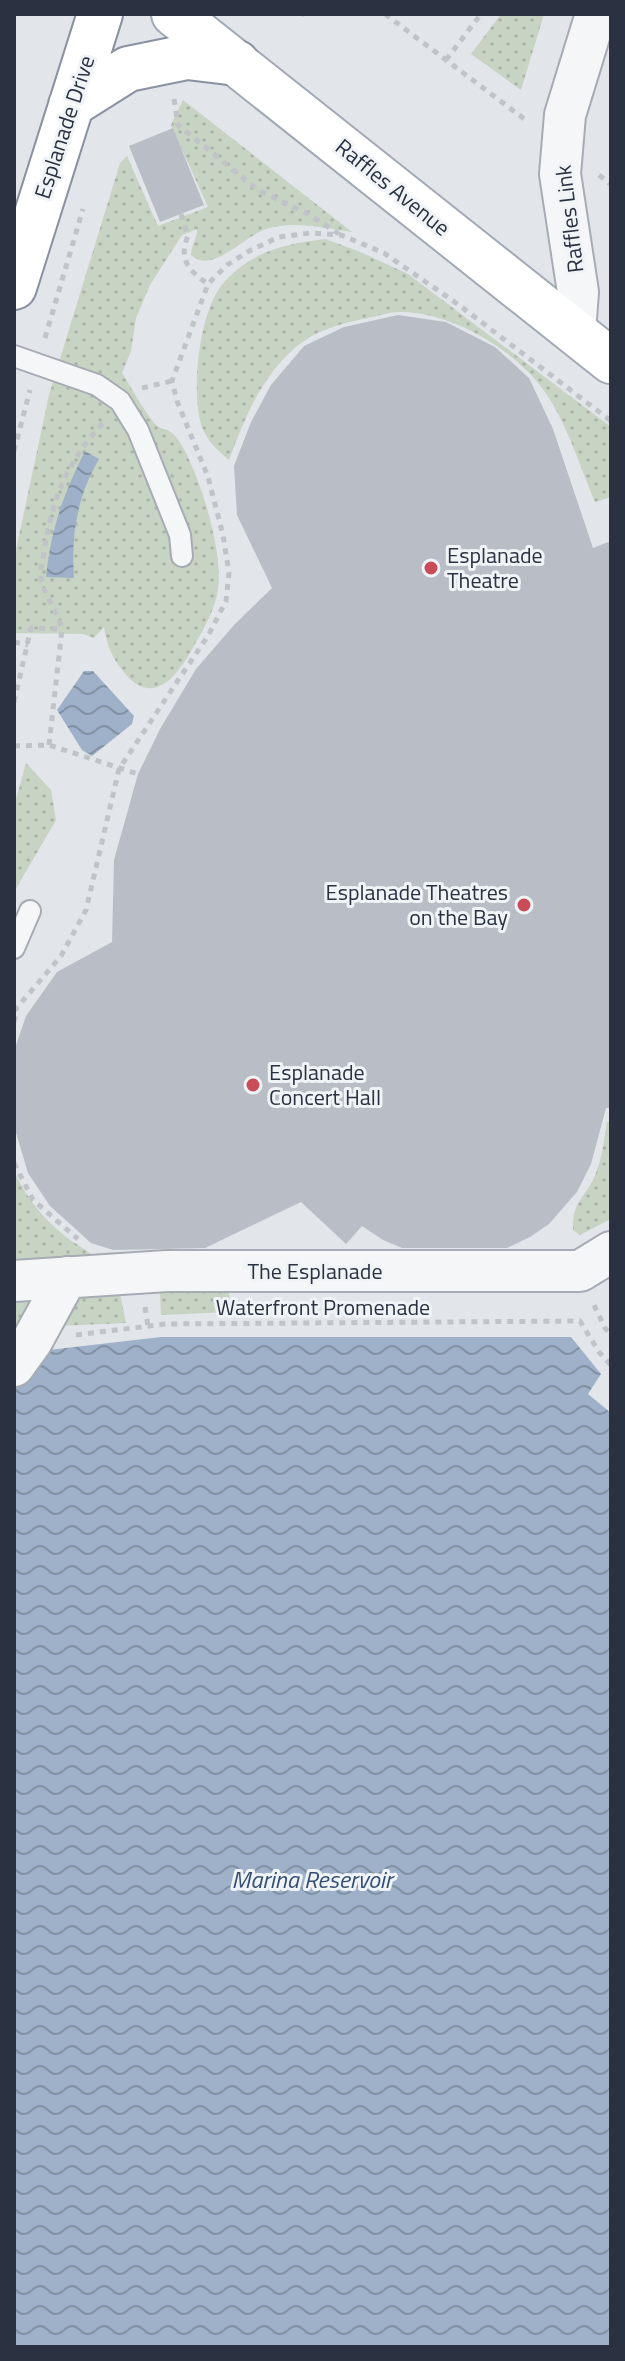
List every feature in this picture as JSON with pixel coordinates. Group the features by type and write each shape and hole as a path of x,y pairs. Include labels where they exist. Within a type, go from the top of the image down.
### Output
{"main road":[{"name":"Esplanade Drive","path":"14,287 100,14"},
{"name":"Raffles Avenue","path":"174,14 611,361"},
{"path":"71,105 128,69 187,57 237,63"}],"street":[{"name":"Raffles Link","path":"575,332 578,292 560,174 565,115 596,14"},
{"name":"The Esplanade","path":"14,1281 76,1261 167,1271 580,1271 611,1252"},
{"path":"23,1353 76,1261"}],"lane":[{"path":"14,356 97,385 120,401 131,415 180,535 182,556"},
{"path":"14,948 30,911"}],"path":[{"path":"385,14 529,123 538,114"},
{"path":"446,60 481,14"},
{"path":"173,96 178,125 258,190 310,215 341,235 384,253 459,305 611,421"},
{"path":"596,187 595,172 611,185"},
{"path":"14,451 87,196"},
{"path":"181,214 188,236 183,248 183,260 193,273 208,284 227,265 279,237 310,233 341,235"},
{"path":"128,391 172,381"},
{"path":"49,745 62,629 41,578 48,527 56,497 80,447 108,417"},
{"path":"14,702 31,628 62,629"},
{"path":"14,642 28,645"},
{"path":"14,746 49,745 138,774"},
{"path":"14,1022 16,1010 61,956 86,910 119,769"},
{"path":"14,1163 33,1200 76,1261"},
{"name":"Waterfront Promenade","path":"23,1353 165,1324 580,1321 611,1365"}],"green space":[{"path":"501,14 544,14 521,90 471,54"},
{"path":"183,100 352,232 309,226 276,226 218,257 199,260 191,255 197,229 182,235 150,285 136,318 131,351 122,373 151,419 158,427 175,435 188,456 212,526 219,575 212,612 188,657 164,684 144,688 119,666 110,650 104,627 94,638 83,634 14,633 14,559 49,395 120,163 127,156 158,226 208,207 171,125"},
{"path":"325,239 408,274 611,427 611,497 595,502 553,405 520,364 472,331 417,313 390,313 347,323 301,343 266,381 229,460 221,453 202,427 198,412 199,350 209,309 226,280 248,262 284,246"},
{"path":"26,763 51,790 56,820 14,892 14,806"},
{"path":"607,1122 611,1122 611,1219 580,1235 573,1230 574,1214 597,1171"},
{"path":"14,1171 43,1215 96,1261 14,1269"},
{"path":"119,1289 126,1323 14,1328 14,1297"},
{"path":"229,1290 230,1312 161,1315 160,1292"}],"water":[{"path":"85,451 99,459 85,487 77,516 74,578 46,577 59,512"},
{"path":"84,671 93,671 134,716 132,724 92,756 82,750 57,710"},
{"name":"Marina Reservoir","path":"161,1337 571,1337 601,1374 588,1394 611,1413 611,2347 14,2347 14,1354"}],"building":[{"path":"173,128 204,205 160,222 129,146"},
{"path":"398,315 446,322 495,347 529,378 553,429 593,548 611,541 611,1108 606,1108 591,1164 577,1192 549,1224 507,1248 402,1248 362,1226 346,1244 301,1202 205,1248 113,1250 91,1243 50,1206 28,1173 14,1126 14,1051 26,1016 57,972 112,942 114,860 138,774 160,729 196,669 272,588 237,515 234,466 251,422 271,385 304,346 344,327"}],"place":[{"name":"Esplanade Theatre","path":"431,568"},
{"name":"Esplanade Theatres on the Bay","path":"524,905"},
{"name":"Esplanade Concert Hall","path":"253,1085"}]}
